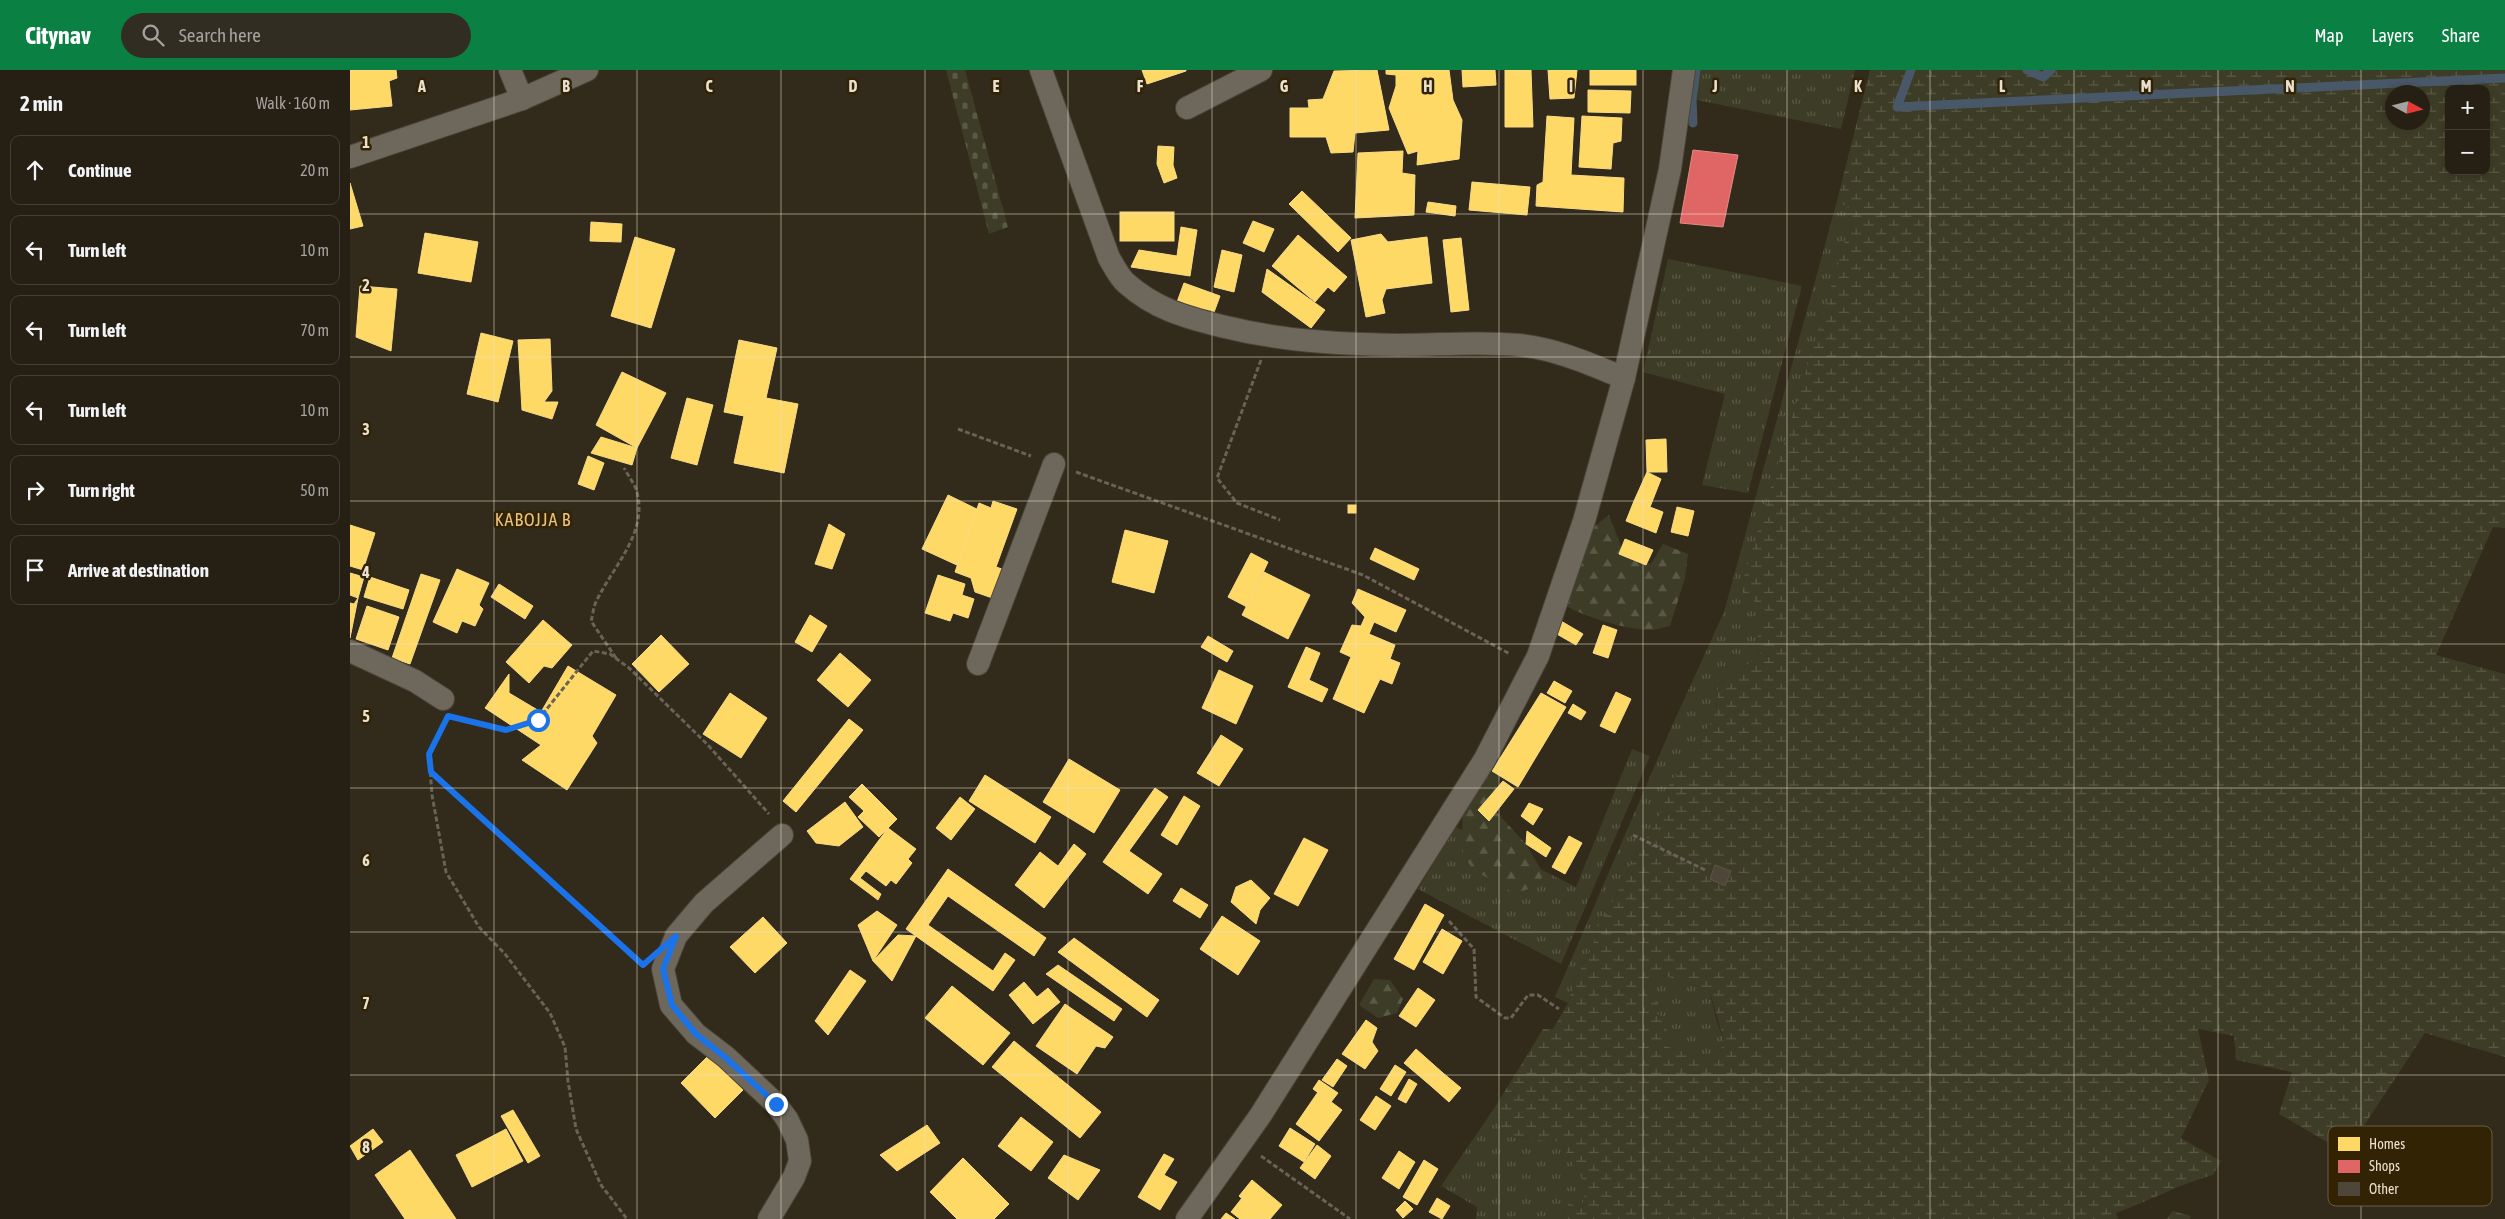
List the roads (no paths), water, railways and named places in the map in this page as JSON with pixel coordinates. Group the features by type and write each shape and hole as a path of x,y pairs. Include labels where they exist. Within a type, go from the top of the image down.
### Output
{"street":[{"path":"510,70 522,99"},
{"path":"350,156 522,99 587,70"},
{"path":"1041,70 1109,258 1125,282 1153,303 1177,315 1306,342 1400,344 1484,342 1522,346 1565,354 1624,378"},
{"path":"1187,108 1260,70"},
{"path":"1187,1219 1242,1143 1485,759 1533,666 1584,521 1624,378 1670,169 1684,70"},
{"path":"978,664 1054,464"},
{"path":"350,651 415,681 445,708"},
{"path":"769,1219 794,1177 800,1161 798,1140 787,1118 776,1104 726,1058 696,1034 672,1005 663,969 676,936 704,903 782,835"}],"waterway":[{"path":"1693,123 1692,99 1696,70"},
{"path":"1911,70 1897,107 2505,78"},
{"path":"2027,70 2043,77 2051,70"}],"district":[{"name":"KABOJJA B","path":"533,520"}]}
